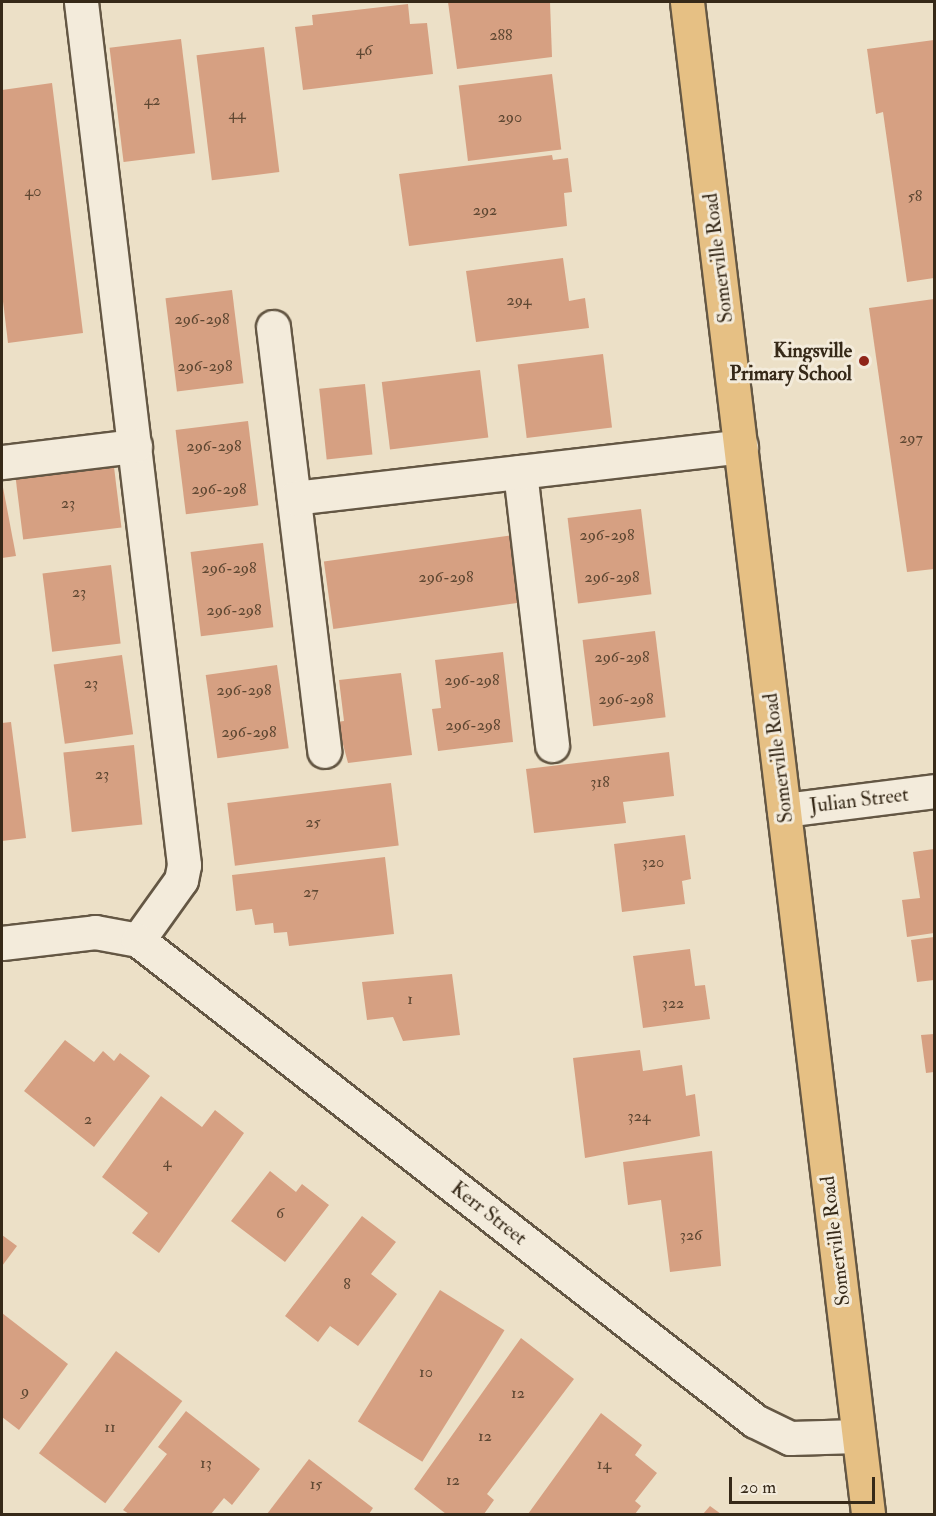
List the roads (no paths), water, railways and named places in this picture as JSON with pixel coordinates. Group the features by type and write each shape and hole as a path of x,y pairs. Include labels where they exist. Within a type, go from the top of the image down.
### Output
{"main road":[{"name":"Somerville Road","path":"687,2 868,1515"}],"street":[{"path":"2,943 95,932 138,940 181,880 184,865 81,2"},
{"path":"273,327 324,751"},
{"path":"2,462 135,446"},
{"path":"294,498 741,446"},
{"path":"520,472 552,745"},
{"name":"Julian Street","path":"784,810 934,791"},
{"name":"Kerr Street","path":"138,940 755,1421 790,1438 858,1436"}],"place":[{"name":"Kingsville Primary School","path":"864,361"}]}
